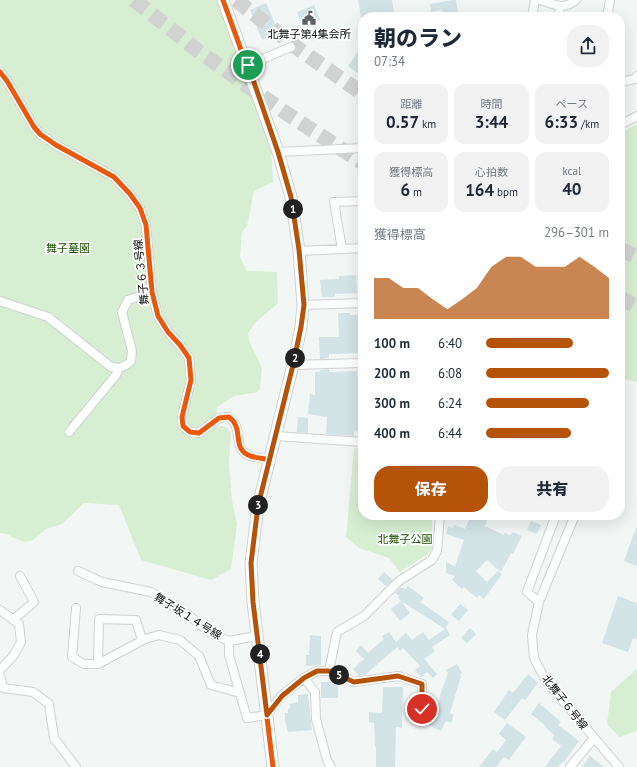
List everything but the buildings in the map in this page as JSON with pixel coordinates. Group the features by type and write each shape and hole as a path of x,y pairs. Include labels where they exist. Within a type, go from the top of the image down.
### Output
{"street":[{"path":"223,0 248,65 278,152 291,197 299,250 304,305 293,365 258,506 251,563 253,602 273,767"},
{"path":"533,12 535,0"},
{"path":"540,0 560,7 576,0"},
{"path":"608,12 610,0"},
{"path":"559,12 560,7"},
{"path":"248,65 291,47"},
{"name":"舞子６３号線","path":"0,72 7,81 34,127 40,134 56,145 114,178 130,194 140,208 146,225 152,292 158,316 168,332 189,358 191,380 182,417 183,426 190,432 199,433 220,418 229,417 234,421 238,429 237,437 240,449 248,455 270,460"},
{"path":"625,81 635,79 637,76"},
{"path":"625,122 637,116"},
{"path":"278,152 358,148"},
{"path":"342,249 334,202 358,201"},
{"path":"299,250 358,248"},
{"path":"0,301 48,317 111,366 119,368 126,366 131,361 132,351 122,312 128,300 152,292"},
{"path":"304,305 358,303"},
{"path":"293,365 358,363"},
{"path":"69,432 116,375 119,368"},
{"path":"276,436 358,442"},
{"path":"329,671 337,632 364,616 399,581 432,560 437,551 440,520"},
{"path":"539,602 527,592 554,520"},
{"name":"北舞子６号線","path":"573,520 539,602 532,635 534,658 546,681 619,767"},
{"name":"舞子坂１４号線","path":"78,571 102,582 151,592 188,615 211,633 228,641"},
{"path":"13,620 34,602 20,576"},
{"path":"76,608 72,657 84,664 98,664 142,640 159,635 180,640 199,656 211,685 240,693"},
{"path":"0,610 19,624 20,642 14,655 0,670"},
{"path":"98,664 99,619 136,620 142,640"},
{"path":"257,636 228,641 229,655 247,718 267,715 282,696 304,678 317,671 329,671 354,682 398,676 422,684 422,709"},
{"path":"0,675 3,688 33,692 49,704 54,738 76,767"},
{"path":"304,678 315,692 316,719 327,760 331,767"},
{"path":"570,767 594,738"}],"green space":[{"name":"舞子墓園","path":"0,0 218,0 271,147 273,182 254,191 247,226 242,232 240,257 247,271 277,272 278,303 255,323 248,333 249,341 262,368 260,389 257,392 234,396 217,407 215,427 224,427 231,433 229,462 232,501 237,524 231,569 211,580 141,560 119,505 84,503 62,524 46,529 33,540 25,542 7,534 0,533"},
{"path":"637,124 637,382 625,379 625,130"},
{"name":"北舞子公園","path":"354,448 358,448 358,520 432,520 432,549 428,554 400,572 389,558 359,548 346,537"},
{"path":"637,669 637,731 619,737 607,724 611,692"}],"tunnel":[{"path":"134,0 197,50 286,113 358,160"},
{"path":"236,0 300,50 358,91"},
{"path":"625,251 637,257"},
{"path":"625,301 637,307"}],"cycle path":[{"path":"223,0 278,152 291,197 299,251 303,305 301,327 293,365 258,506 251,563 253,602 273,767"},
{"path":"0,72 7,81 34,127 40,134 56,145 114,177 130,194 140,208 146,225 152,292 158,316 168,332 189,358 191,380 182,417 183,426 190,432 199,433 219,418 229,417 236,426 240,447 243,452 250,456 270,460"}],"place":[{"name":"北舞子第4集会所","path":"309,18"}],"route":[{"path":"248,65 278,152 291,197 299,250 304,305 293,365 258,506 251,563 253,602 267,715 282,696 304,678 317,671 329,671 354,682 398,676 422,684 422,709"}]}
